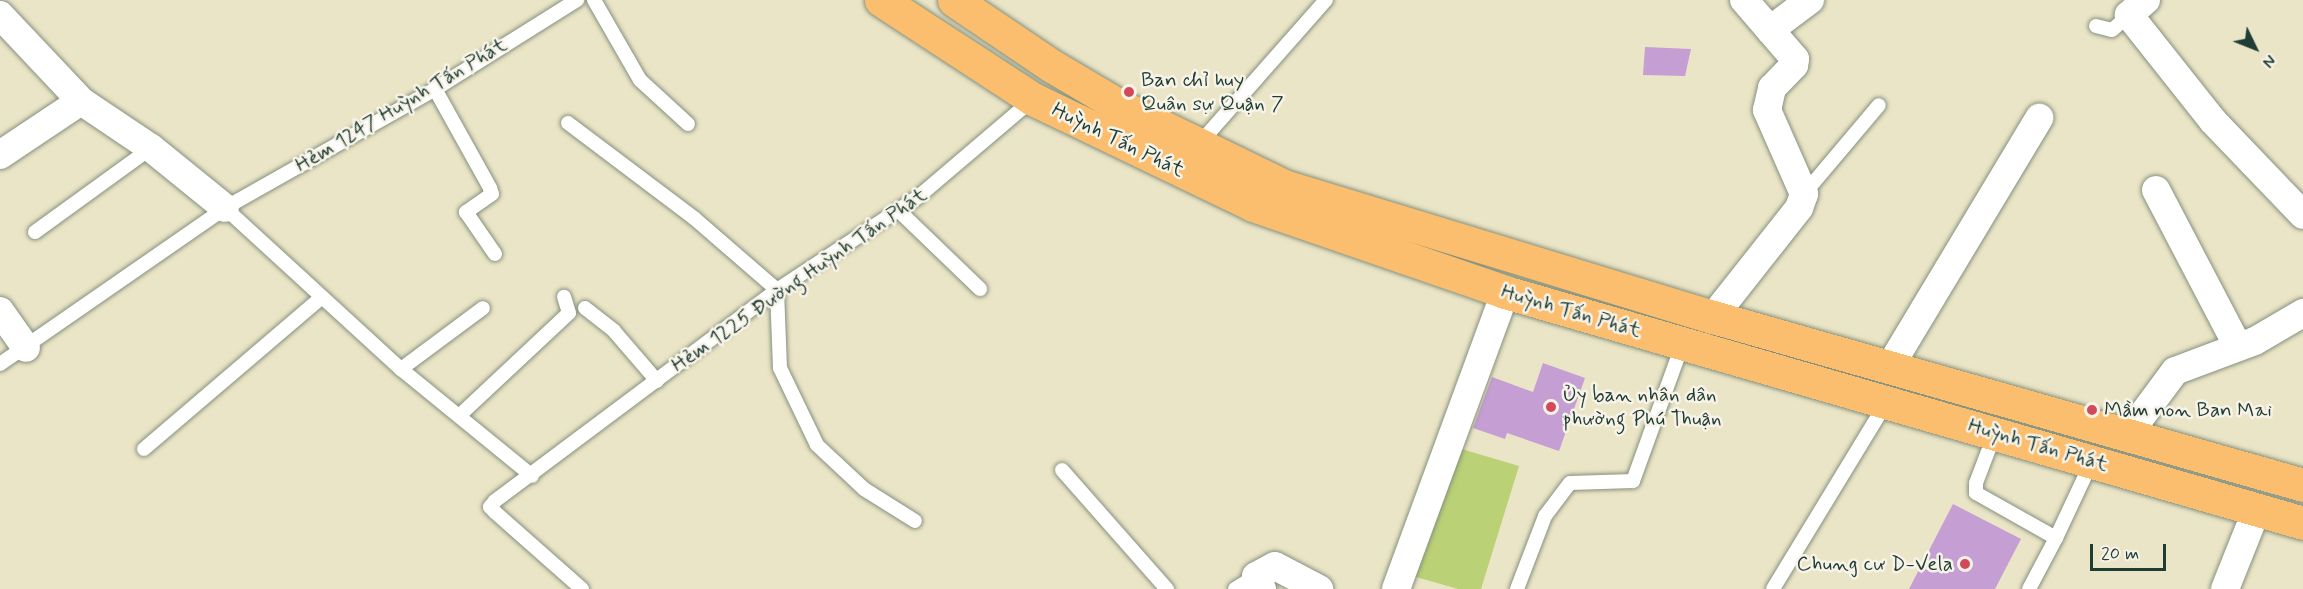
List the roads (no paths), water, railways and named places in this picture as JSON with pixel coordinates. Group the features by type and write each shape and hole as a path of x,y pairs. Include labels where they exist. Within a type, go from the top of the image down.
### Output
{"main road":[{"name":"Huỳnh Tấn Phát","path":"881,0 1033,99 1253,205 1504,292 2303,523"},
{"name":"Huỳnh Tấn Phát","path":"954,0 1080,83 1284,186 1703,314 1889,368 2130,433 2303,485"},
{"path":"1504,292 1517,257"},
{"path":"1683,343 1703,314"},
{"path":"2257,509 2266,474"}],"street":[{"path":"1703,314 1799,208 1804,194 1767,110 1772,88 1794,65 1795,59 1744,0"},
{"path":"1770,30 1810,0"},
{"path":"2138,8 2213,122 2303,215"},
{"path":"4,25 81,101 151,148 225,208"},
{"path":"0,154 81,101"},
{"path":"1889,368 2039,118"},
{"path":"2156,190 2238,347"},
{"path":"1396,589 1504,292"},
{"path":"0,311 26,348"},
{"path":"2130,433 2175,370 2238,347 2303,313"},
{"path":"2225,589 2257,509"},
{"path":"1251,585 1275,566 1319,589"}],"lane":[{"name":"Hẻm 1247 Huỳnh Tấn Phát","path":"0,364 225,208 435,89 559,4 577,0"},
{"path":"594,0 640,80 688,124"},
{"path":"1199,144 1326,0"},
{"path":"2097,26 2112,30 2138,8"},
{"path":"435,89 490,188 492,195 466,212 495,254"},
{"name":"Hẻm 1225 Đường Huỳnh Tấn Phát","path":"582,589 490,507 777,290 898,210 1033,99"},
{"path":"1804,194 1879,105"},
{"path":"568,123 694,218 777,290 780,368 817,445 864,489 915,521"},
{"path":"35,232 151,148"},
{"path":"225,208 401,369 532,476"},
{"path":"898,210 980,289"},
{"path":"460,415 569,313 564,297"},
{"path":"144,449 321,298"},
{"path":"401,369 483,308"},
{"path":"585,308 614,331 657,381"},
{"path":"1517,589 1545,516 1570,483 1633,481 1683,343"},
{"path":"1773,589 1887,402"},
{"path":"1995,433 1976,483 1976,493 2056,538"},
{"path":"2029,589 2092,461"},
{"path":"1062,470 1167,589"}],"place":[{"name":"Ban chỉ huy Quân sự Quận 7","path":"1129,92"},
{"name":"Ủy ban nhân dân phường Phú Thuận","path":"1551,407"},
{"name":"Mầm non Ban Mai","path":"2092,410"},
{"name":"Chung cư D-Vela","path":"1965,564"}]}
